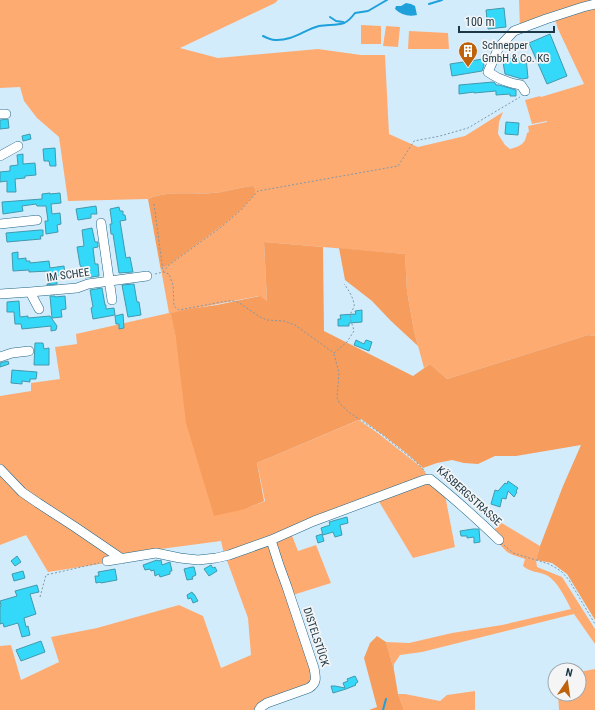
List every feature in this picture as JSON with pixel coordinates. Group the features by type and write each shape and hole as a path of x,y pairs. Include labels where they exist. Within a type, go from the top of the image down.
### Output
{"street":[{"path":"525,91 521,85 510,83 488,72 499,47 514,31 546,19 595,4"},
{"path":"0,156 18,146"},
{"path":"0,224 36,220"},
{"path":"100,223 112,300"},
{"name":"IM SCHEE","path":"0,294 77,288 88,284 147,276"},
{"path":"30,292 39,309"},
{"path":"0,357 12,353 29,351"},
{"path":"0,470 22,492 122,559"},
{"path":"107,561 156,553 198,560 229,555 271,540 314,521 374,498 430,479"},
{"name":"KÄSBERGSTRASSE","path":"430,479 499,540"},
{"name":"DISTELSTÜCK","path":"259,710 267,703 309,688 313,685 316,678 271,540"}],"path":[{"path":"163,272 169,265 220,228 241,210 258,191 398,166 414,141 440,136 468,128 522,96 525,91"},
{"path":"154,204 163,272"},
{"path":"147,276 163,272 169,274 173,285 174,306 179,310 227,301 238,302 267,320 284,321 295,325 334,353 347,342 354,331 351,325 351,313 354,304 350,293 344,284"},
{"name":"KÄSBERGSTRASSE","path":"334,353 339,373 337,398 340,404 415,461 430,479"},
{"name":"KÄSBERGSTRASSE","path":"499,540 513,553 549,564 561,571 569,580 595,624"},
{"path":"40,597 46,575 107,561"}],"shaded area":[{"path":"0,0 278,0 275,3 180,48 218,58 318,49 361,55 385,55 389,134 418,147 465,136 503,112 499,122 498,134 505,145 510,149 523,143 527,133 529,132 528,126 547,122 532,124 525,100 541,97 584,84 558,29 555,19 580,10 595,9 595,336 588,335 447,379 430,364 424,368 414,331 407,291 405,254 264,242 267,301 259,296 172,313 176,339 244,509 265,501 257,463 359,420 416,463 423,469 428,477 224,554 221,541 153,550 123,558 39,503 0,468 0,396 31,391 31,383 60,379 55,347 77,344 76,334 169,313 161,269 169,265 220,227 255,188 253,186 213,193 172,194 156,196 148,199 68,201 59,137 37,118 24,101 20,87 0,88"},
{"path":"519,0 595,0 520,28"},
{"path":"361,25 381,26 381,44 361,44"},
{"path":"386,26 400,27 398,47 383,46"},
{"path":"409,31 448,33 449,49 408,49"},
{"path":"253,186 255,188 255,194 241,209 220,227 169,265 161,269 161,271 148,199 156,196 180,193 223,192"},
{"path":"264,242 323,247 324,331 413,376 430,364 447,379 588,335 595,336 595,620 567,574 552,563 536,560 563,486 581,445 516,456 495,456 478,464 452,460 423,468 385,436 361,419 257,463 264,501 245,509 214,516 186,423 176,339 171,313 260,296 267,301"},
{"path":"339,248 405,254 407,291 418,346 372,301 345,280"},
{"path":"0,470 121,559 106,563 48,572 26,535 0,545"},
{"path":"426,481 445,495 455,547 413,558 378,500"},
{"path":"500,522 540,546 536,560 537,567 562,577 595,629 595,644 574,614 422,652 400,655 394,664 394,670 386,642 409,643 452,633 502,625 571,609 561,590 550,577 532,571 523,566 525,559 507,552 491,535"},
{"path":"291,533 298,551 316,545 331,583 293,595 276,543"},
{"path":"269,542 313,668 311,684 258,710 0,710 0,646 11,645 21,680 59,662 51,637 97,628 179,605 203,616 221,668 251,655 248,618 226,558"},
{"path":"377,636 386,642 394,670 398,694 404,710 369,710 377,707 364,658 370,643"},
{"path":"595,669 595,710 559,710 558,702 587,702 587,670"},
{"path":"475,691 475,710 404,710 398,694 440,701 447,695"}],"water":[{"path":"406,3 415,6 417,15 405,15 395,9 396,6 401,6"}],"building":[{"path":"504,8 506,27 488,29 486,10"},
{"path":"550,34 567,76 547,84 529,43"},
{"path":"526,57 528,78 522,79 505,74 503,62 509,61 508,59"},
{"name":"Schnepper GmbH & Co. KG","path":"483,59 484,66 482,71 452,76 450,64"},
{"path":"493,82 496,85 516,90 516,96 510,96 510,94 496,95 496,91 459,94 459,85"},
{"path":"8,119 9,128 0,129 0,120"},
{"path":"506,122 519,123 518,135 505,134"},
{"path":"30,134 31,139 23,141 22,136"},
{"path":"55,148 56,166 50,166 49,161 44,161 43,149"},
{"path":"23,154 23,164 35,163 36,175 15,179 16,192 7,192 7,181 0,182 0,172 10,171 10,166 18,165 17,155"},
{"path":"60,193 61,203 51,204 52,214 60,213 61,224 57,225 58,232 46,234 45,221 48,221 46,206 37,206 36,204 22,206 23,211 3,214 2,202 42,199 42,194"},
{"path":"96,206 97,214 91,214 91,218 78,220 76,209"},
{"path":"119,207 120,211 123,211 123,215 125,215 126,220 120,221 126,258 130,257 133,272 119,273 113,234 111,234 110,224 112,224 110,209"},
{"path":"92,228 95,242 98,242 98,247 93,248 95,264 98,264 99,276 85,278 84,267 81,267 80,265 77,247 84,246 82,230"},
{"path":"43,230 43,236 40,236 41,239 7,242 6,233"},
{"path":"18,252 18,259 26,258 26,261 30,261 30,263 49,261 50,268 64,266 65,275 57,276 57,284 47,285 51,283 50,271 13,271 12,253"},
{"path":"134,284 141,315 128,317 122,285"},
{"path":"102,288 106,309 114,308 115,315 93,319 91,308 93,307 90,290"},
{"path":"50,296 65,296 66,309 61,310 62,317 52,318"},
{"path":"19,301 20,317 28,316 28,318 50,316 57,326 56,330 51,331 51,326 22,329 21,324 15,324 14,312 7,312 7,302"},
{"path":"362,310 362,322 349,323 349,326 338,326 338,319 341,319 340,315 356,314 355,311"},
{"path":"123,314 124,328 119,329 119,324 116,324 115,316"},
{"path":"356,340 364,344 366,340 372,342 369,351 354,345"},
{"path":"35,343 43,343 44,349 49,348 49,365 34,365"},
{"path":"8,361 9,364 0,367 0,363"},
{"path":"12,370 37,372 36,379 30,379 30,382 22,381 22,384 11,383"},
{"path":"508,481 518,488 514,497 508,491 506,499 502,498 500,507 491,504 495,490 498,491 505,483 507,484"},
{"path":"347,517 348,523 340,525 342,535 335,537 333,532 323,535 321,528 330,525 329,522"},
{"path":"479,529 480,542 474,543 474,537 467,538 467,536 461,536 460,531"},
{"path":"322,534 324,541 318,543 316,536"},
{"path":"17,556 21,562 15,566 11,561"},
{"path":"161,560 162,565 170,562 172,571 170,571 170,574 160,577 159,574 155,576 154,570 145,570 143,565"},
{"path":"211,565 213,568 215,567 217,571 209,576 204,569"},
{"path":"194,567 196,575 192,577 193,579 187,580 184,569"},
{"path":"115,569 117,580 96,583 95,576 99,576 98,572"},
{"path":"23,571 25,578 14,581 12,574"},
{"path":"37,585 39,592 30,594 36,614 24,618 30,635 22,637 18,623 4,627 3,623 0,624 0,601 17,596 15,591"},
{"path":"192,592 198,601 193,603 191,598 188,599 187,595"},
{"path":"41,641 45,652 21,661 16,650"},
{"path":"355,676 358,682 355,684 356,685 333,693 331,686 345,688 343,683 348,681 347,679"}],"waterway":[{"path":"263,36 272,40 281,40 319,26 341,24 349,20 355,13 368,11 387,0"},
{"path":"429,4 442,0"},
{"path":"330,17 336,21 343,22"},
{"path":"383,710 386,699"}],"place":[{"name":"Schnepper GmbH & Co. KG","path":"468,68"}]}
